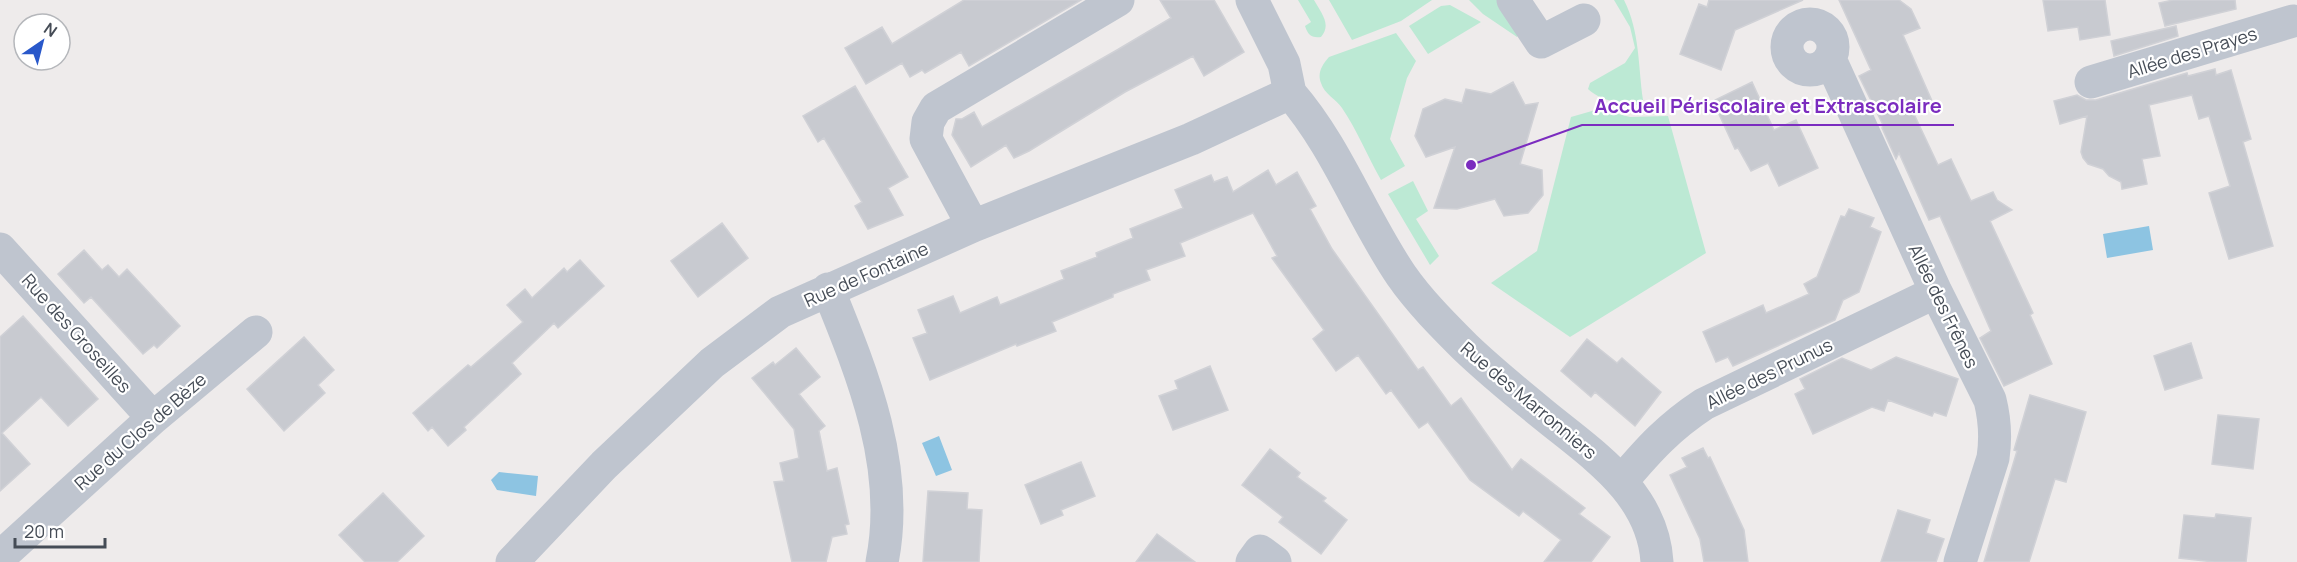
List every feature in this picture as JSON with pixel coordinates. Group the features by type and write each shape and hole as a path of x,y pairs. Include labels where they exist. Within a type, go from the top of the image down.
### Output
{"street":[{"path":"974,226 926,139 928,122 936,108 1118,0"},
{"path":"1252,0 1284,64 1290,93"},
{"path":"1513,0 1541,42 1584,20"},
{"path":"2266,0 2295,22"},
{"name":"Allée des Prayes","path":"2091,82 2295,22"},
{"name":"Allée des Frênes","path":"1830,59 1936,292 1990,400 1994,416 1993,458 1960,562"},
{"name":"Rue de Fontaine","path":"512,562 611,459 712,363 780,312 974,226 1191,139 1290,93"},
{"name":"Rue des Marronniers","path":"1290,93 1309,115 1326,141 1401,275 1432,312 1498,378 1598,458 1622,481 1646,519 1657,562"},
{"name":"Rue des Groseilles","path":"0,249 153,418"},
{"path":"828,289 854,353 881,444 888,508 886,544 882,562"},
{"name":"Allée des Prunus","path":"1622,481 1655,441 1678,421 1704,404 1936,292"},
{"name":"Rue du Clos de Bèze","path":"3,549 256,332"},
{"path":"1252,562 1260,551 1275,562"}],"green space":[{"path":"1298,0 1314,0 1322,14 1326,28 1321,37 1312,36 1307,32 1305,26 1311,22"},
{"path":"1329,0 1432,0 1401,21 1352,40"},
{"path":"1469,0 1497,0 1519,34 1517,37 1483,14"},
{"path":"1614,0 1624,0 1633,24 1643,100 1638,105 1612,101 1588,89 1590,83 1625,63 1635,48 1630,27"},
{"path":"1450,5 1481,22 1428,54 1409,26 1441,6"},
{"path":"1396,33 1416,61 1407,78 1390,139 1405,166 1381,180 1347,116 1321,83 1320,72 1329,57"},
{"path":"1599,109 1630,117 1668,116 1706,253 1570,337 1491,283 1537,251 1571,117"},
{"path":"1413,181 1428,211 1416,219 1439,256 1430,265 1388,194"}],"water":[{"path":"2149,226 2153,250 2107,258 2103,234"},
{"path":"939,436 952,470 936,476 922,443"},
{"path":"499,472 538,476 536,496 497,490 491,480"}],"building":[{"path":"964,0 1081,0 969,66 961,52 925,73 922,70 910,77 902,63 866,84 845,48 882,27 892,44"},
{"path":"1160,0 1214,0 1244,52 1204,76 1193,56 1125,92 1029,151 1014,158 1006,145 971,167 952,135 956,119 962,119 974,112 982,127 1117,50 1171,18"},
{"path":"1709,0 1803,0 1735,30 1721,70 1680,54 1699,4 1707,7"},
{"path":"1839,0 1899,0 1911,9 1920,28 1903,35 1932,101 1916,109 1914,114 1938,165 1951,159 1971,201 1993,192 1997,200 2012,210 1990,221 2033,313 2030,315 2052,364 2004,386 1980,338 1991,331 1940,216 1929,220 1899,153 1896,159 1882,128 1883,125 1859,76 1871,70"},
{"path":"2043,0 2105,0 2110,35 2080,40 2078,27 2048,31"},
{"path":"2173,0 2235,0 2236,9 2165,26 2159,3"},
{"path":"2176,26 2178,36 2114,56 2111,41"},
{"path":"2215,69 2216,75 2231,70 2251,139 2243,142 2273,246 2229,259 2209,193 2230,186 2209,116 2199,119 2192,95 2149,105 2160,156 2142,159 2147,184 2122,189 2121,182 2109,176 2103,169 2088,164 2083,158 2081,152 2087,116 2060,124 2054,101 2077,95 2086,100 2096,100 2187,73 2188,76"},
{"path":"1513,82 1525,105 1538,103 1520,164 1542,170 1543,195 1528,213 1504,216 1495,199 1457,209 1434,208 1455,147 1426,157 1415,136 1423,109 1445,99 1462,103 1466,89 1491,94"},
{"path":"1752,82 1774,130 1796,120 1818,168 1779,186 1768,163 1751,171 1738,148 1735,149 1713,101"},
{"path":"855,86 908,177 888,188 903,215 868,229 855,206 862,202 824,138 818,142 803,116"},
{"path":"1268,170 1276,185 1297,172 1316,206 1310,209 1332,249 1418,370 1423,367 1451,406 1461,398 1512,470 1521,459 1585,508 1579,514 1610,537 1591,562 1544,562 1561,540 1523,511 1519,516 1470,480 1428,422 1419,428 1391,390 1386,394 1358,355 1336,371 1313,339 1324,330 1272,258 1277,256 1253,213 1180,243 1185,256 1146,270 1150,280 1052,322 1056,331 1017,346 1016,344 930,380 913,338 927,333 918,310 953,296 960,313 997,297 1000,305 1064,279 1061,271 1097,257 1096,253 1133,238 1130,229 1183,208 1175,190 1211,175 1214,182 1227,177 1233,192"},
{"path":"1849,209 1874,218 1870,227 1881,232 1859,292 1843,300 1835,320 1733,366 1728,357 1716,362 1703,332 1763,305 1766,313 1809,294 1804,284 1817,277 1841,216 1845,217"},
{"path":"722,223 748,258 698,297 671,261"},
{"path":"84,250 102,270 108,265 119,277 127,269 180,326 157,348 154,345 143,354 91,297 84,303 58,274"},
{"path":"580,260 604,286 558,328 554,323 512,363 521,374 464,427 466,430 448,446 432,427 428,431 413,413 468,365 471,367 523,322 507,305 525,289 532,298 564,268 567,272"},
{"path":"23,316 98,399 68,426 41,397 2,433 30,464 0,491 0,337"},
{"path":"304,337 334,370 318,385 325,393 284,431 247,389"},
{"path":"1587,339 1617,363 1622,358 1661,392 1635,426 1595,392 1591,397 1561,371"},
{"path":"2191,343 2202,378 2165,390 2154,356"},
{"path":"796,348 820,377 799,394 825,426 819,431 827,471 837,468 849,524 845,525 847,534 832,537 826,562 792,562 774,482 784,481 780,463 799,458 794,429 752,378 773,362 775,365"},
{"path":"1896,357 1958,379 1946,416 1934,412 1932,416 1888,400 1884,411 1872,407 1813,434 1795,394 1805,389 1800,379 1842,358 1871,370"},
{"path":"1210,366 1228,410 1173,430 1159,396 1178,389 1175,381"},
{"path":"2030,395 2086,412 2066,482 2055,479 2029,562 1984,562 2017,451 2014,450"},
{"path":"2218,415 2259,419 2253,469 2212,464"},
{"path":"1703,448 1708,458 1710,457 1744,530 1748,562 1704,562 1700,539 1670,475 1687,467 1682,458"},
{"path":"1270,449 1300,473 1297,477 1326,498 1323,501 1347,520 1321,554 1279,522 1283,517 1242,485"},
{"path":"1081,462 1095,496 1061,510 1063,515 1041,524 1025,485"},
{"path":"928,491 968,493 967,509 982,510 979,562 923,562"},
{"path":"383,493 424,536 397,562 365,562 339,535"},
{"path":"1898,510 1930,520 1926,533 1944,539 1936,562 1881,562"},
{"path":"2216,514 2251,518 2246,562 2214,562 2179,558 2184,515 2215,518"},
{"path":"1157,534 1195,562 1136,562"}],"place":[{"name":"Accueil Périscolaire et Extrascolaire","path":"1471,165"}]}
